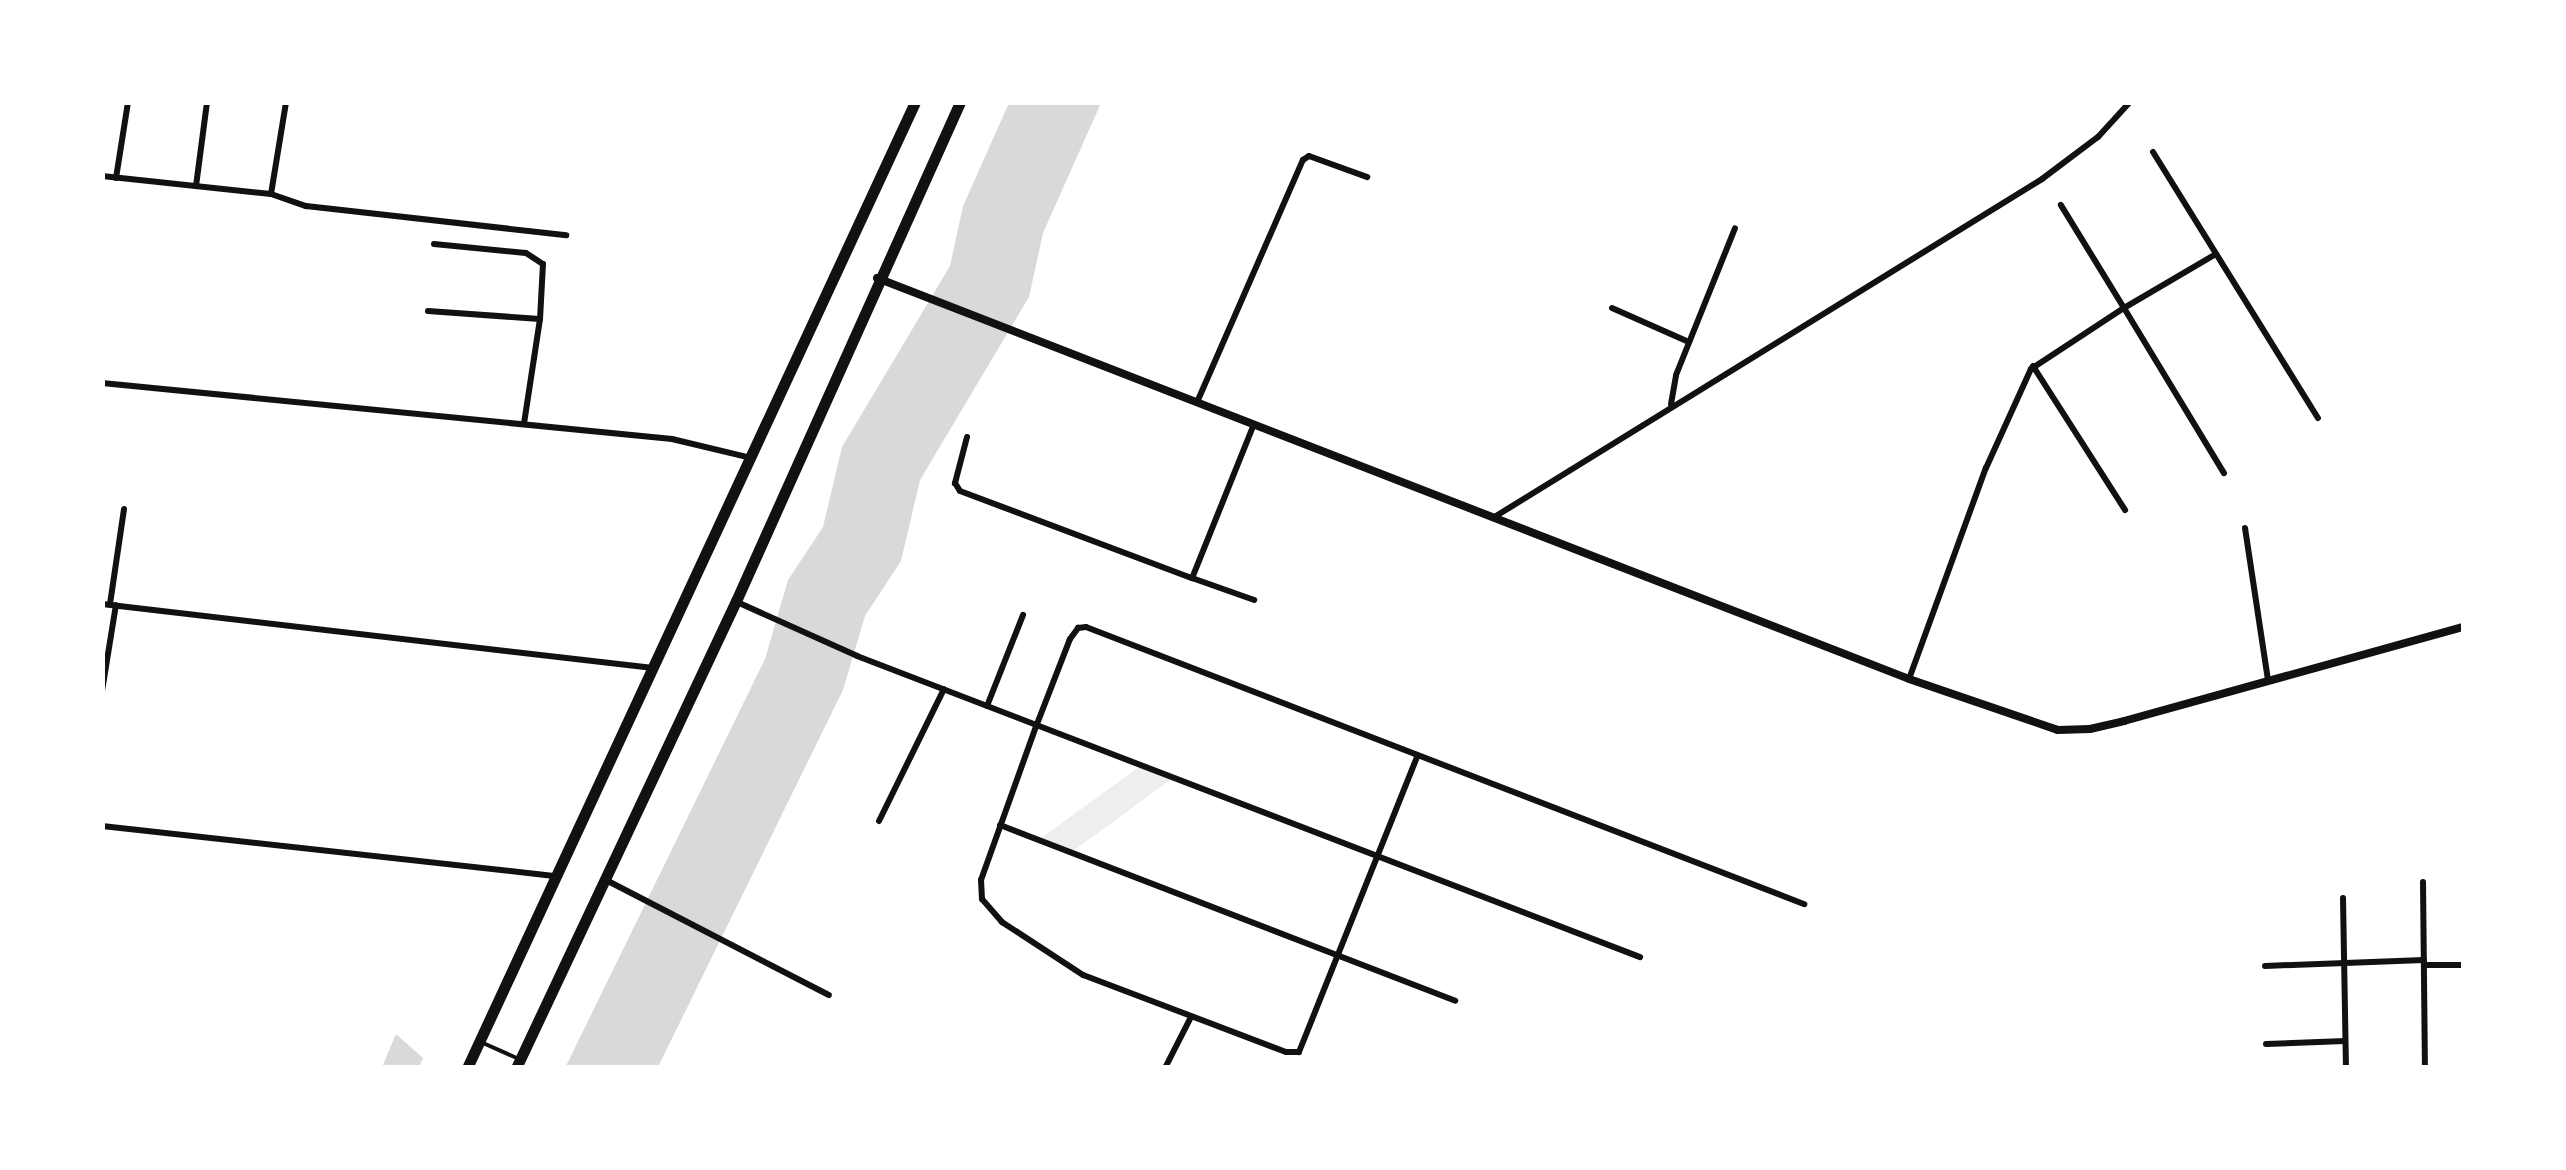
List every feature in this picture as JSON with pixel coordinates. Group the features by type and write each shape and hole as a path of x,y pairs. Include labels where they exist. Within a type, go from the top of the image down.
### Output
{"highway":[{"path":"468,1068 914,102"},
{"path":"518,1063 736,601 877,278 960,102"}],"street":[{"path":"116,178 128,102"},
{"path":"196,186 206,102"},
{"path":"271,194 286,102"},
{"path":"1496,516 2042,179 2098,137 2130,102"},
{"path":"2153,152 2318,418"},
{"path":"1198,400 1303,160 1310,156 1366,177"},
{"path":"102,176 271,194 306,206 566,235"},
{"path":"2061,205 2224,472"},
{"path":"1670,406 1689,342 1735,228"},
{"path":"434,244 535,254 545,270 524,423"},
{"path":"1910,679 1986,468 2034,366 2216,254"},
{"path":"877,278 1910,679 2042,726 2072,731 2464,627"},
{"path":"1612,308 1689,342"},
{"path":"428,311 540,320"},
{"path":"2034,366 2125,510"},
{"path":"102,382 672,438 752,458"},
{"path":"1192,578 1254,423"},
{"path":"967,436 955,483 960,490 1254,600"},
{"path":"102,691 109,604 124,509"},
{"path":"2245,528 2268,680"},
{"path":"736,601 857,656 1640,957"},
{"path":"109,604 654,668"},
{"path":"987,706 1024,615"},
{"path":"1417,756 1299,1052 1286,1052 1069,968 1002,922 982,899 980,889 1036,724 1074,631 1086,627 1804,904"},
{"path":"878,821 944,689"},
{"path":"1000,825 1454,1001"},
{"path":"102,826 558,876"},
{"path":"604,880 829,995"},
{"path":"2423,882 2425,1068"},
{"path":"2343,898 2346,1068"},
{"path":"2265,966 2464,965"},
{"path":"1165,1068 1191,1016"},
{"path":"2266,1044 2345,1041"}],"lane":[{"path":"480,1041 518,1063"}],"shaded area":[{"path":"1009,103 1101,103 1043,233 1029,297 920,480 901,561 865,616 843,690 658,1067 565,1068 765,659 788,580 823,527 842,447 950,266 963,206"},
{"path":"1142,765 1173,778 1073,851 1041,838"},
{"path":"396,1034 423,1058 419,1067 382,1067"}]}
